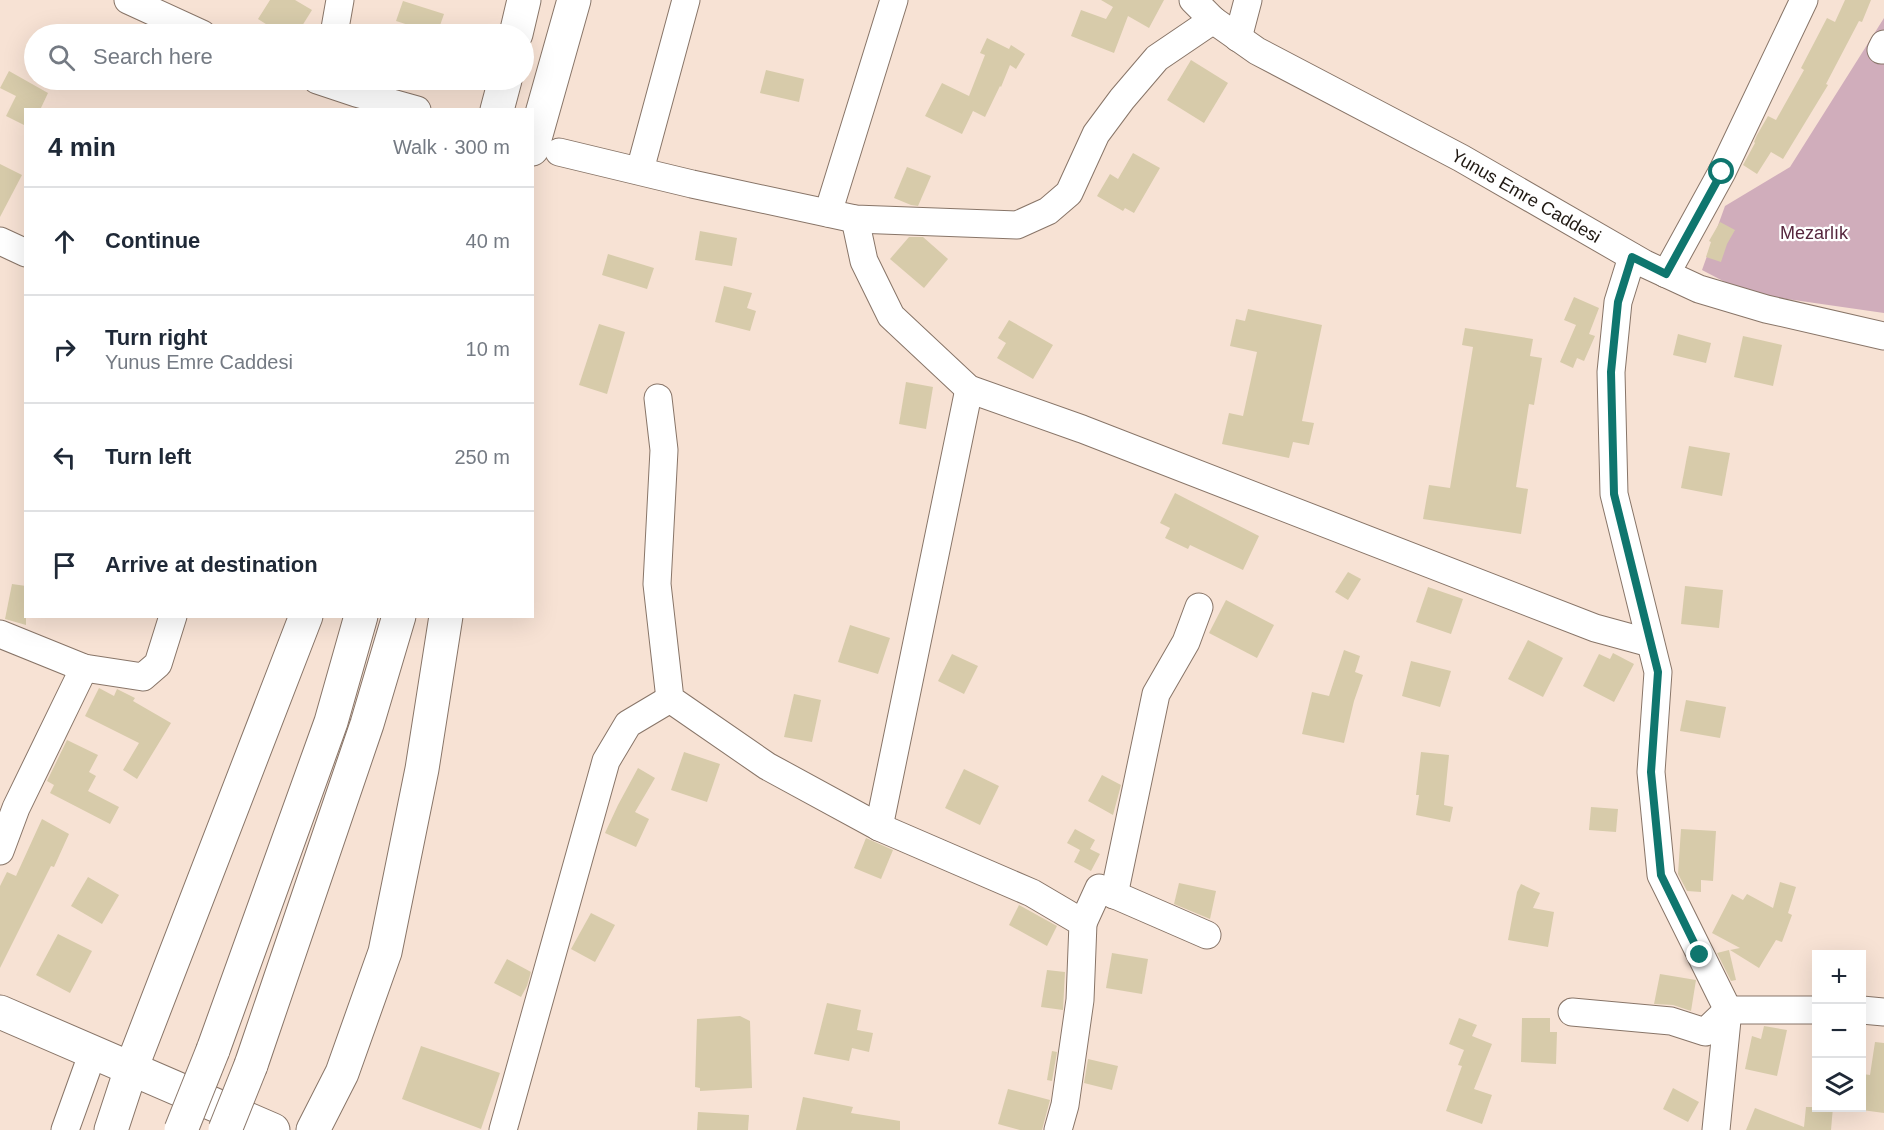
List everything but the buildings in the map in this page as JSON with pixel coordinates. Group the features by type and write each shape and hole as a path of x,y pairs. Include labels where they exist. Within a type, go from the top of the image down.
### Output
{"main road":[{"path":"518,24 524,0"},
{"path":"546,151 574,0"},
{"path":"498,108 502,90"},
{"path":"111,1130 131,1069 305,618"},
{"path":"181,1130 213,1050 331,722 360,618"},
{"path":"225,1130 251,1065 367,724 398,618"},
{"path":"313,1130 342,1073 385,952 422,769 446,618"},
{"path":"0,1012 273,1130"}],"street":[{"path":"128,0 180,24"},
{"path":"336,24 340,0"},
{"path":"640,170 686,0"},
{"path":"828,213 894,0"},
{"name":"Yunus Emre Caddesi","path":"1193,0 1212,20 1257,51 1461,158 1632,257 1666,274 1698,289 1754,305 1884,336"},
{"path":"1238,38 1248,0"},
{"path":"1666,274 1722,172 1804,0"},
{"path":"546,151 855,219 1017,225 1048,211 1069,194 1096,134 1122,99 1157,58 1212,20"},
{"path":"1884,44 1881,50 1884,50"},
{"path":"336,90 351,101 402,108"},
{"path":"855,219 864,261 891,316 969,389 1082,429 1595,628 1650,643"},
{"path":"0,241 24,252"},
{"path":"1632,257 1618,302 1611,372 1614,494 1658,672 1651,772 1661,875 1728,1010 1716,1130"},
{"path":"879,827 969,389"},
{"path":"658,398 664,450 657,584 670,699 767,766 879,827 1032,893 1083,923"},
{"path":"1114,895 1156,694 1186,642 1199,607"},
{"path":"0,634 84,668 143,677 158,664 172,618"},
{"path":"0,851 8,805 84,668"},
{"path":"503,1130 606,761 628,724 670,699"},
{"path":"1058,1130 1065,1105 1080,1000 1083,923 1099,888 1207,935"},
{"path":"1572,1012 1671,1021 1706,1032 1728,1010 1812,1010"},
{"path":"1866,1010 1884,1012"},
{"path":"65,1130 93,1052"}],"green space":[{"name":"Mezarlık","path":"1884,18 1884,313 1746,293 1702,270 1725,206 1790,167"}],"route":[{"path":"1700,955 1661,875 1651,772 1658,672 1614,494 1611,372 1618,302 1632,257 1666,274 1722,172"}]}
